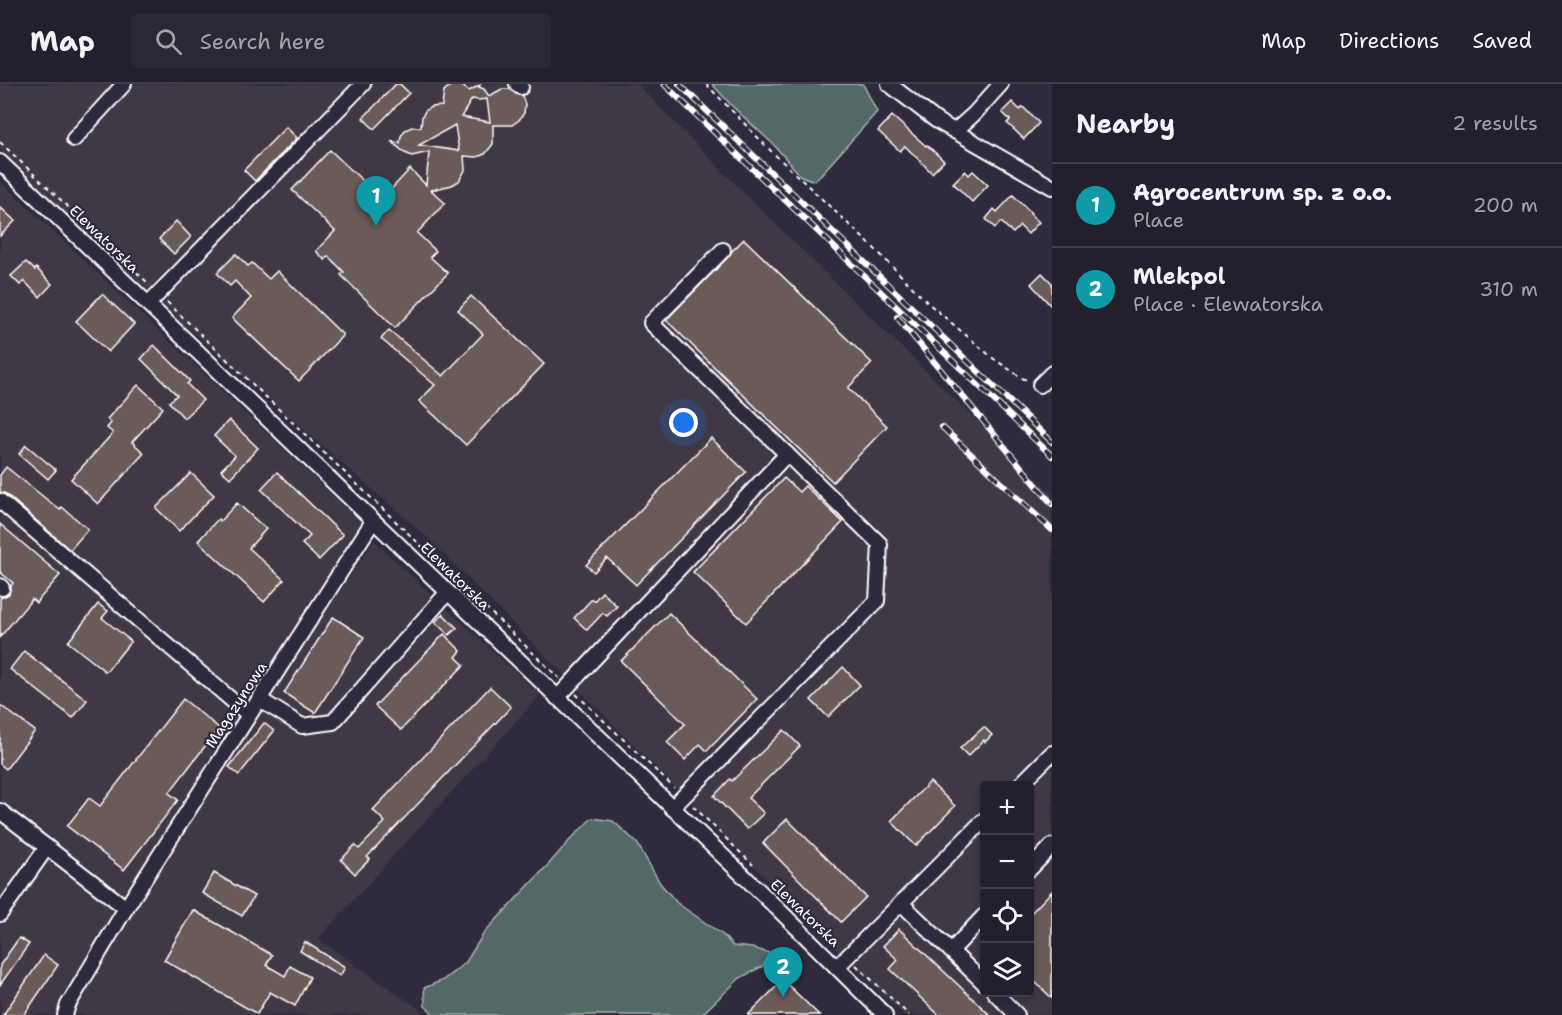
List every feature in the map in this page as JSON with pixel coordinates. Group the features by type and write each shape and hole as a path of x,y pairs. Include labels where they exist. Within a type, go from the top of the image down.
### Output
{"street":[{"path":"74,139 124,84"},
{"path":"148,304 363,84"},
{"path":"889,84 937,121 1052,187"},
{"path":"955,131 1001,84"},
{"name":"Elewatorska","path":"0,162 672,808 842,962 885,1015"},
{"path":"672,808 877,601 880,544 651,323 723,250"},
{"path":"1040,385 1052,374"},
{"path":"558,698 787,454"},
{"path":"0,501 249,715"},
{"name":"Magazynowa","path":"65,1015 68,1005 126,908 374,521"},
{"path":"260,699 302,726 333,722 448,592"},
{"path":"1024,781 1052,753"},
{"path":"0,811 126,908"},
{"path":"842,962 980,824"},
{"path":"1034,864 1052,846"},
{"path":"0,914 46,847"},
{"path":"901,903 980,979"},
{"path":"951,951 980,920"},
{"path":"998,997 1017,1015"}],"path":[{"path":"706,84 770,150 878,252 928,303 993,359 1022,378 1040,385"},
{"path":"0,142 758,871"},
{"path":"842,962 858,967 909,1015"}],"shaded area":[{"path":"0,84 637,84 758,207 1052,494 1052,1015 904,1015 429,539 158,302 0,150"},
{"path":"0,181 361,522 126,897 0,799"},
{"path":"374,541 540,695 318,939 428,1015 0,1015 0,817 121,909"}],"green space":[{"path":"712,84 863,84 877,112 815,181 801,176 773,144"},
{"path":"592,818 613,821 637,843 660,883 677,903 723,935 733,946 770,953 763,966 740,978 701,1015 435,1015 425,1006 424,988 443,980 466,962 484,933"}],"building":[{"path":"396,84 400,84 409,93 374,129 363,118"},
{"path":"461,85 469,91 480,85 479,87 484,89 489,96 502,89 510,89 522,96 525,104 524,113 512,125 493,125 493,144 485,154 477,157 464,156 465,170 459,181 431,190 445,203 417,233 436,251 430,257 448,273 395,328 341,275 344,272 328,256 325,260 316,251 335,231 292,190 330,150 382,199 410,169 426,185 429,152 412,156 391,141 400,143 405,130 421,127 425,111 431,107 442,106 444,91 450,86","holes":["472,99 487,99 490,122 461,117","455,125 459,151 419,145"]},
{"path":"1012,102 1020,110 1023,107 1039,123 1024,139 1007,123 1010,120 1002,112"},
{"path":"892,116 944,161 932,173 905,146 900,151 878,131"},
{"path":"286,127 297,138 255,181 244,170"},
{"path":"965,171 969,175 973,171 988,185 972,202 953,183"},
{"path":"1013,195 1039,222 1028,234 1020,226 1013,233 1001,222 995,228 986,219 994,209 997,212"},
{"path":"0,207 15,221 0,236"},
{"path":"176,221 191,237 174,254 159,239"},
{"path":"744,239 872,363 848,388 887,426 833,482 666,320"},
{"path":"236,254 248,266 252,263 269,279 277,271 343,335 299,381 232,318 251,298 235,281 230,286 217,273"},
{"path":"26,262 35,270 36,268 52,284 40,297 24,281 20,285 11,276"},
{"path":"1042,273 1052,283 1052,307 1031,284"},
{"path":"102,294 134,324 108,352 76,321"},
{"path":"471,296 544,364 466,445 419,401 435,385 381,339 389,330 443,376 483,334 458,310"},
{"path":"154,345 190,381 187,384 203,400 184,418 169,402 177,395 141,359"},
{"path":"138,385 163,408 132,442 144,453 98,504 71,479 113,433 107,428 111,423 107,419"},
{"path":"229,420 258,448 230,478 221,470 235,456 214,436"},
{"path":"711,438 746,472 636,585 607,558 594,572 586,565"},
{"path":"26,445 56,470 48,479 19,454"},
{"path":"6,467 60,510 62,507 88,529 70,550 6,494 0,492 0,475"},
{"path":"277,472 343,535 319,560 302,544 310,536 261,489"},
{"path":"191,473 214,495 179,531 156,508"},
{"path":"784,478 799,492 805,486 843,522 746,623 693,572"},
{"path":"237,503 266,529 249,548 284,580 264,602 198,541"},
{"path":"0,524 60,575 36,603 32,599 0,637 0,598 9,594 13,583 0,572"},
{"path":"602,592 617,606 607,616 603,613 587,630 574,618"},
{"path":"98,604 108,611 102,618 131,641 106,672 68,642"},
{"path":"669,613 757,699 707,751 700,744 685,760 667,742 685,724 621,661"},
{"path":"443,614 457,628 449,635 435,622"},
{"path":"333,617 364,637 315,713 284,693"},
{"path":"444,634 461,651 456,657 464,665 401,730 375,706"},
{"path":"24,651 87,700 73,718 10,669"},
{"path":"843,667 860,685 828,717 811,700"},
{"path":"490,687 511,707 367,857 370,859 355,874 341,860 355,845 359,849 385,822 373,810"},
{"path":"183,699 219,728 169,793 178,800 124,870 67,826 89,798 100,806"},
{"path":"0,705 35,731 6,769 0,764"},
{"path":"264,723 274,731 239,775 229,767"},
{"path":"984,727 992,735 968,756 960,748"},
{"path":"784,730 800,746 748,798 764,813 747,829 714,796"},
{"path":"930,782 955,806 916,846 891,821"},
{"path":"787,819 866,897 841,922 763,843"},
{"path":"214,873 254,896 242,916 202,893"},
{"path":"1052,891 1052,998 1036,983 1034,985 1034,910"},
{"path":"193,910 272,955 266,965 285,976 290,966 310,977 295,1006 270,992 257,1014 164,960"},
{"path":"899,929 990,1015 939,1015 890,969 898,960 883,946"},
{"path":"19,938 29,944 0,985 0,965"},
{"path":"305,942 345,967 340,976 300,951"},
{"path":"44,955 58,965 24,1015 3,1015"},
{"path":"783,980 819,1015 748,1015"}],"railway":[{"path":"664,84 1052,456"},
{"path":"679,84 1052,442"},
{"path":"897,317 1052,504"},
{"path":"942,427 1052,530"}],"place":[{"name":"Agrocentrum sp. z o.o.","path":"376,226"},
{"name":"Mlekpol","path":"783,997"}]}
